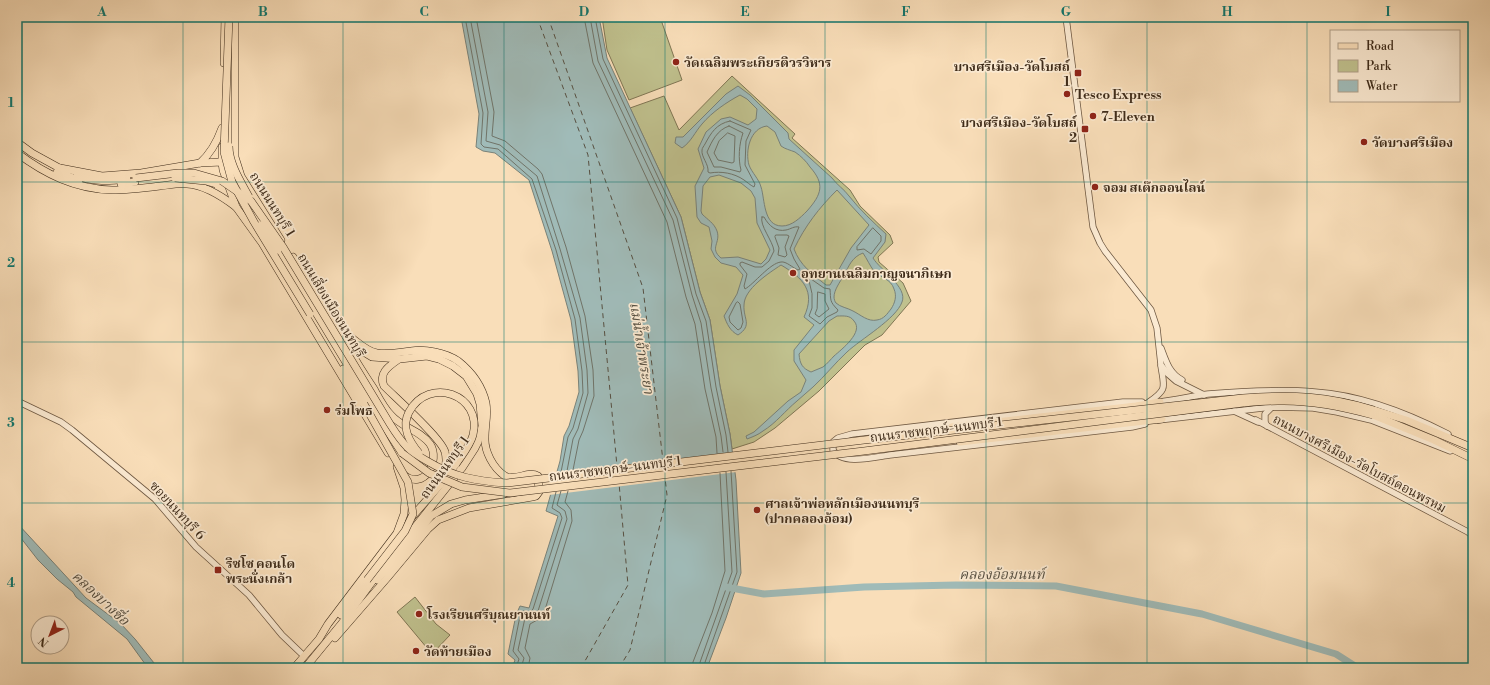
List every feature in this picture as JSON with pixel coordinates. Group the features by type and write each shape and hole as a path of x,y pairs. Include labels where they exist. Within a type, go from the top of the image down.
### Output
{"main road":[{"name":"ถนนนนทบุรี 1","path":"225,17 222,128 224,166 236,208 262,243 397,468 404,488 404,514 397,533 328,624 320,639 294,668"},
{"path":"230,17 231,52 229,152 238,178 252,201"},
{"path":"230,17 224,152 232,182 254,222 364,404 408,482 413,514 406,531 320,639"},
{"name":"ถนนนนทบุรี 1","path":"235,17 235,157 241,176 341,332 344,340 372,357 400,359 427,356 439,359 460,370 466,376 477,394 480,404 482,426 478,442 462,468 384,565 305,668"},
{"path":"188,184 198,182 202,178 202,172 197,164 209,154 218,139 222,128"},
{"name":"ถนนนนทบุรี 1","path":"196,186 212,187 224,166 230,159 234,130"},
{"name":"ถนนเลี่ยงเมืองนนทบุรี","path":"17,142 56,169 102,176 141,173 197,164 224,166"},
{"path":"17,146 56,169"},
{"name":"ถนนเลี่ยงเมืองนนทบุรี","path":"17,153 46,172 62,180 90,188 128,190 188,184 225,198 236,208"},
{"name":"ถนนเลี่ยงเมืองนนทบุรี","path":"24,158 56,169 89,183 110,185 178,173 194,173 222,181 252,201 283,247 390,424 407,447 425,460 449,473 463,478 482,482 506,483 522,481"},
{"path":"224,166 241,176"},
{"name":"ถนนเลี่ยงเมืองนนทบุรี","path":"135,180 176,178 206,181 217,184 232,192 249,207 278,250 402,453"},
{"path":"262,243 265,230 272,229 277,232"},
{"path":"312,660 343,630 428,528 438,520 469,508 532,497 536,496 539,492 538,476 531,474 509,478 503,475 493,463 486,446 486,404 482,391 470,372 456,360 442,354 428,351 412,350 396,353 376,353 362,347 346,334 341,332"},
{"path":"344,340 390,414 405,427 422,436 430,445 433,457 431,468 421,479 408,479 397,468"},
{"path":"400,359 387,368 383,374 382,382 384,386 437,438 445,450 446,462 444,475 440,485"},
{"path":"397,533 440,485 468,447 471,440 474,421 471,411 466,403 454,395 435,392 422,397 411,408 406,417 405,429 409,440 425,460"},
{"name":"ถนนราชพฤกษ์-นนทบุรี 1","path":"522,481 1278,395 1316,397 1350,403 1374,412 1473,460"},
{"name":"ถนนราชพฤกษ์-นนทบุรี 1","path":"402,453 429,473 462,487 510,493 1278,400 1314,402 1374,412 1406,420 1473,448"},
{"path":"895,438 943,428 1160,402"},
{"path":"364,404 381,430 402,453"},
{"path":"896,447 951,443 1162,419"},
{"path":"366,590 394,561 431,516 465,500 510,493"}],"street":[{"name":"ถนนบางศรีเมือง-วัดโบสถ์ดอนพรหม","path":"1066,17 1093,227 1100,243 1152,310 1158,338 1161,364 1168,374 1176,381 1208,396"},
{"name":"ถนนบางศรีเมือง-วัดโบสถ์ดอนพรหม","path":"1158,338 1167,364 1178,378 1208,396 1468,532 1473,536"},
{"path":"1149,402 1160,394 1163,389 1164,385 1161,364"},
{"path":"1187,387 1187,392 1182,398 1191,404 1191,415"},
{"name":"ถนนราชพฤกษ์-นนทบุรี 1","path":"1473,448 1416,419 1376,404 1316,392 1278,390 1182,398 1160,402 1123,402 852,434 838,438 833,442 833,450 839,457 856,460 1132,427 1162,419 1182,418 1249,409 1272,407 1313,408 1371,420 1473,460"},
{"path":"1248,392 1243,400 1245,406 1249,409"},
{"path":"1182,418 1191,415 1206,406 1208,396"},
{"name":"ซอยนนทบุรี 6","path":"17,401 61,422 148,493 167,512 196,547 249,595 282,635 304,656"},
{"path":"1267,426 1265,422 1265,414 1272,407"}],"green space":[{"path":"602,17 660,17 682,80 629,100 607,50"},
{"name":"อุทยานเฉลิมกาญจนาภิเษก","path":"732,76 795,134 792,138 850,190 860,206 890,235 893,243 878,257 879,262 903,283 911,301 882,335 865,345 819,391 775,428 754,442 732,449 720,386 710,320 700,292 681,217 630,108 664,96 679,130"},
{"path":"415,597 436,624 450,635 432,654 397,612"}],"water":[{"name":"แม่น้ำเจ้าพระยา","path":"461,17 599,17 607,58 681,217 700,292 710,320 720,386 730,434 736,480 741,573 707,668 512,668 515,660 508,654 516,615 520,606 529,608 558,516 546,511 560,461 564,436 569,426 579,392 578,371 571,320 552,251 529,180 495,153 483,151 476,147 479,114"},
{"path":"738,86 750,95 788,133 789,139 832,178 862,211 886,234 885,242 873,258 901,290 903,296 902,302 886,322 847,352 811,389 772,424 759,434 747,439 746,436 754,432 788,401 801,392 806,380 794,361 794,350 814,325 804,317 809,300 805,286 796,275 781,265 758,282 748,293 744,305 746,325 743,331 738,335 731,329 724,316 737,294 743,275 736,267 721,263 715,257 711,249 712,241 709,227 701,223 697,217 695,186 704,168 698,149 706,132 721,119 730,117 748,125 756,119 757,109 747,99 740,95 710,115 688,143 682,148 675,143 676,137 683,137 726,94","holes":["767,126 775,132 781,146 795,152 803,159 815,173 820,184 820,189 812,205 799,219 786,226 776,225 771,222 766,211 760,184 749,165 748,147 756,131","719,175 741,183 751,191 755,198 757,223 770,250 766,259 761,264 738,257 721,258 716,251 718,239 716,228 702,214 701,211 703,186 710,177","837,190 869,225 851,248 830,285 826,285 803,265 794,249 808,225","863,253 874,271 893,286 895,292 894,304 887,314 879,319 868,319 840,306 835,301 834,294 836,289 853,259","837,316 849,317 854,321 856,330 851,340 823,367 811,372 802,365 799,354 829,321"]},
{"path":"17,523 86,598 121,624 158,668 148,668 127,639 76,597 73,592 57,579 38,560 17,533"}],"pier":[{"path":"734,452 737,472 549,495 554,474"}],"waterway":[{"name":"คลองอ้อมนนท์","path":"726,587 764,594 864,587 956,585 1056,586 1202,614 1336,654 1358,668"}],"ferry route":[{"path":"537,17 588,155 617,466"},
{"path":"548,17 643,288 663,461"},
{"path":"619,668 630,650 667,495 665,478"},
{"path":"581,668 628,585 619,483"}],"place":[{"name":"วัดเฉลิมพระเกียรติวรวิหาร","path":"676,62"},
{"name":"บางศรีเมือง-วัดโบสถ์ 1","path":"1078,73"},
{"name":"Tesco Express","path":"1067,94"},
{"name":"7-Eleven","path":"1093,116"},
{"name":"บางศรีเมือง-วัดโบสถ์ 2","path":"1085,129"},
{"name":"วัดบางศรีเมือง","path":"1364,142"},
{"name":"จอม สเต๊กออนไลน์","path":"1095,187"},
{"name":"อุทยานเฉลิมกาญจนาภิเษก","path":"793,273"},
{"name":"ร่มโพธ","path":"327,410"},
{"name":"ศาลเจ้าพ่อหลักเมืองนนทบุรี (ปากคลองอ้อม)","path":"757,510"},
{"name":"ริซโซ คอนโด พระนั่งเกล้า","path":"218,570"},
{"name":"โรงเรียนศรีบุณยานนท์","path":"419,614"},
{"name":"วัดท้ายเมือง","path":"416,651"}],"water label":[{"name":"คลองบางซื่อ","path":"101,598"}]}
